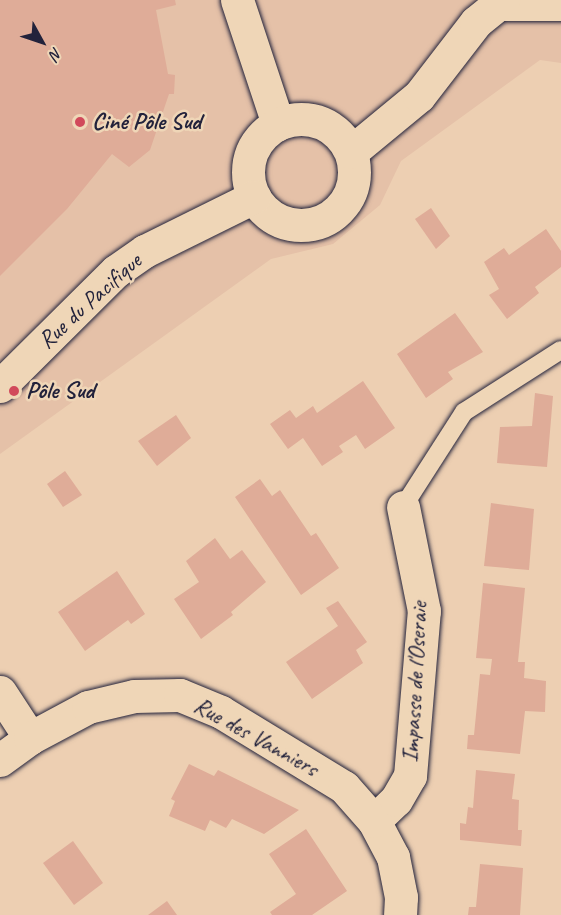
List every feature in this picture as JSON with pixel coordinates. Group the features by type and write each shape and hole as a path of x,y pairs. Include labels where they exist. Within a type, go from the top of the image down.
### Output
{"street":[{"path":"237,0 278,124"},
{"path":"351,152 418,96 476,22 501,2 561,4"},
{"path":"290,120 317,121 335,130 351,152 355,171 349,196 341,209 321,222 286,224 268,214 254,197 249,183 251,156 262,136 278,124 290,120"},
{"name":"Rue du Pacifique","path":"0,386 116,271 145,250 254,197"},
{"name":"Impasse de l'Oseraie","path":"374,821 396,800 410,776 424,611 403,507"},
{"path":"0,692 30,738"},
{"name":"Rue des Vanniers","path":"0,760 30,738 88,707 134,696 180,695 221,712 344,787 374,821 393,857 401,897 400,915"}],"lane":[{"name":"Impasse de l'Oseraie","path":"403,507 464,412 561,350"}],"shaded area":[{"path":"0,0 561,0 561,63 540,60 401,161 380,205 333,244 271,259 0,454"}],"building":[{"name":"Ciné Pôle Sud","path":"0,0 175,0 176,5 156,10 168,74 175,75 174,94 169,94 150,150 129,167 112,154 67,209 0,276"},
{"path":"431,208 450,236 436,249 415,219"},
{"path":"546,229 561,251 561,267 535,287 539,293 507,319 489,295 499,289 484,262 504,248 509,255"},
{"path":"455,313 483,352 448,372 453,379 426,398 397,354"},
{"path":"363,381 395,428 365,449 356,435 339,446 343,452 322,466 303,438 288,449 270,424 290,410 296,418 313,406 317,413"},
{"path":"535,393 553,396 547,467 497,463 500,427 532,426"},
{"path":"176,415 191,438 157,466 138,441"},
{"path":"65,471 82,495 63,507 47,484"},
{"path":"260,479 272,496 280,490 311,536 316,533 339,568 301,595 235,497"},
{"path":"491,503 534,509 529,570 484,566"},
{"path":"215,538 230,559 242,550 266,582 231,612 233,615 201,639 174,599 199,582 186,561"},
{"path":"117,571 145,614 131,624 128,620 85,651 58,612"},
{"path":"483,583 525,588 518,662 525,662 524,678 546,681 545,712 525,711 520,754 467,749 468,735 474,735 480,674 490,675 492,659 476,658"},
{"path":"338,601 367,642 356,650 363,663 312,699 286,662 338,626 326,608"},
{"path":"189,764 214,776 218,770 299,810 264,834 232,819 226,828 210,820 205,831 169,816 175,801 171,799"},
{"path":"476,770 515,774 512,799 519,800 518,830 522,830 521,846 460,840 460,823 466,824 468,807 473,808"},
{"path":"306,829 347,891 312,915 272,915 270,912 296,894 269,854"},
{"path":"73,841 103,883 74,905 43,863"},
{"path":"480,864 523,868 520,915 468,915 469,907 476,907"},
{"path":"167,901 177,915 148,915"}],"place":[{"name":"Ciné Pôle Sud","path":"80,122"},
{"name":"Pôle Sud","path":"14,391"}]}
